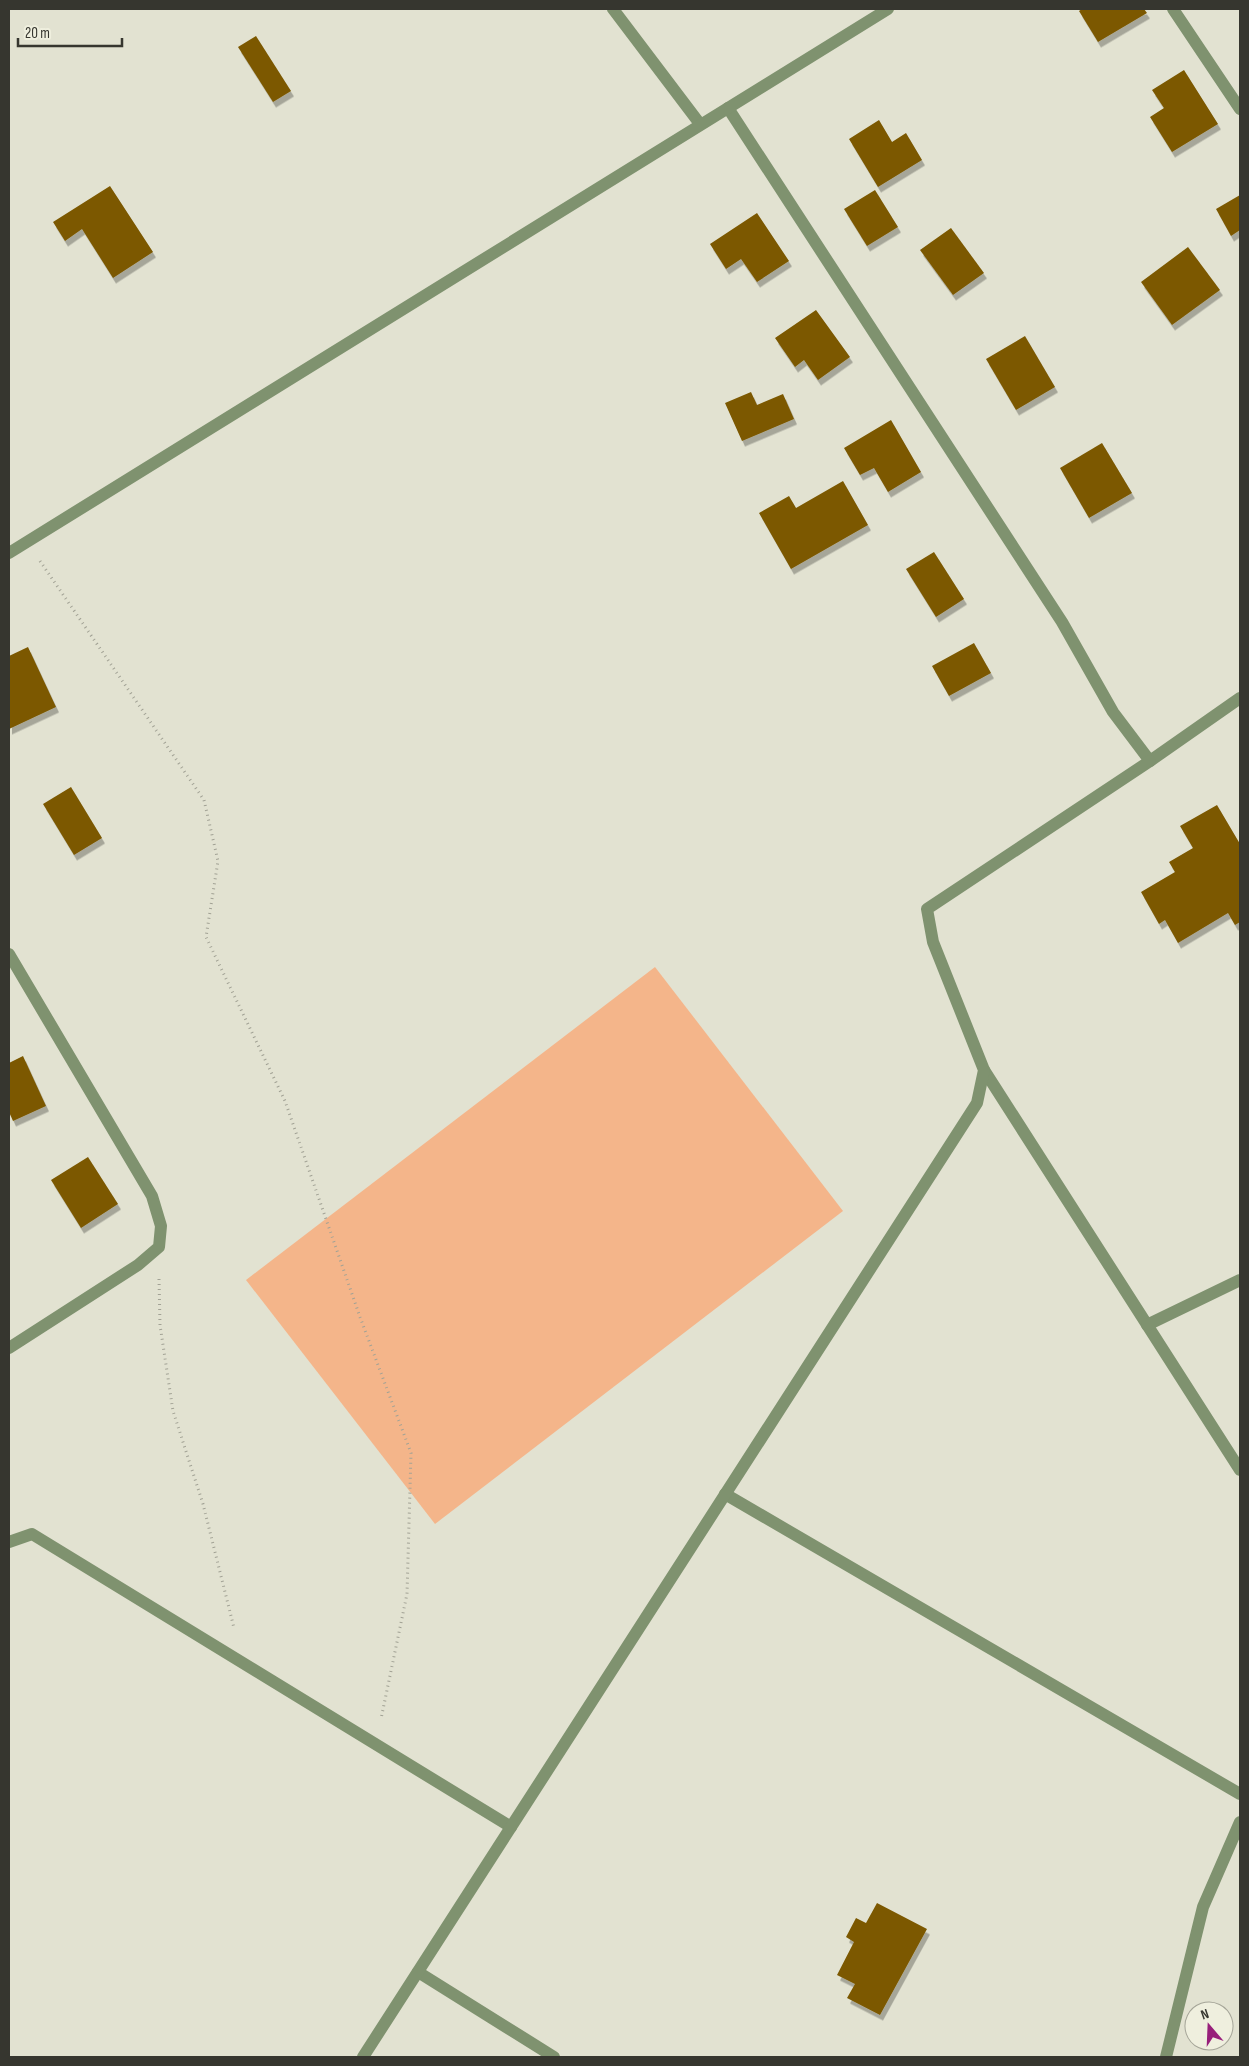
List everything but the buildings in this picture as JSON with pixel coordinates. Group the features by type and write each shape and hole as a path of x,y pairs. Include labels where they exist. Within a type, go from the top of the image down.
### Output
{"street":[{"path":"613,9 700,124"},
{"path":"9,553 888,9"},
{"path":"1173,9 1240,109"},
{"path":"728,108 1062,622 1113,712 1150,761"},
{"path":"1240,698 1150,761 927,909 933,942 984,1070 1240,1470"},
{"path":"9,954 152,1196 161,1226 159,1247 138,1265 9,1348"},
{"path":"364,2057 977,1103 984,1070"},
{"path":"1147,1325 1240,1280"},
{"path":"725,1494 1240,1794"},
{"path":"9,1542 32,1534 511,1827"},
{"path":"1166,2057 1203,1907 1240,1822"},
{"path":"418,1972 554,2057"}],"path":[{"path":"27,542 204,800 218,861 206,937 285,1101 360,1317 411,1453 407,1594 376,1744"},
{"path":"159,1247 160,1325 173,1411 203,1504 242,1663"}],"shaded area":[{"path":"655,967 843,1211 435,1524 246,1280"}]}
